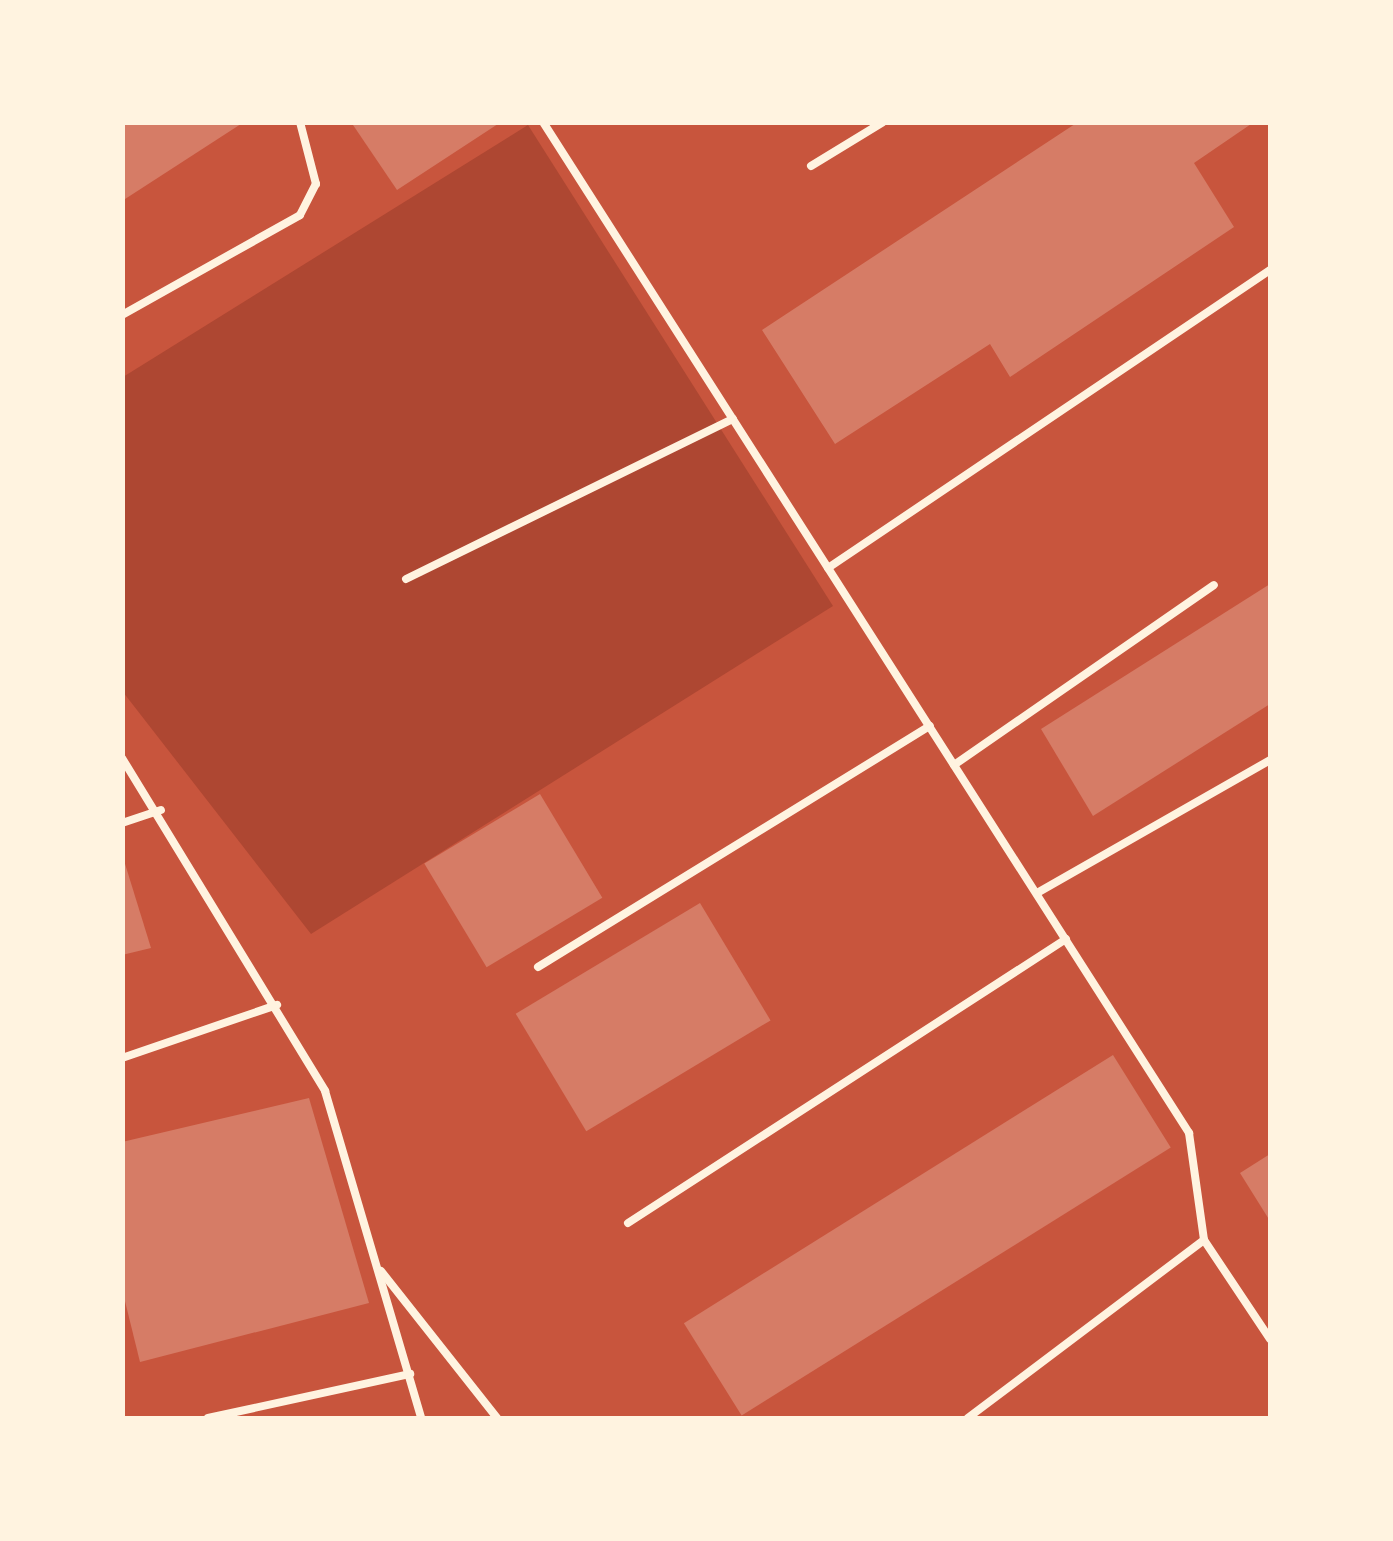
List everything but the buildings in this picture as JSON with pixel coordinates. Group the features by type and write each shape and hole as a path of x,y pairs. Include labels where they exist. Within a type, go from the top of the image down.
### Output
{"lane":[{"path":"122,315 300,215 316,184 300,122"},
{"path":"543,122 1189,1133 1204,1240 1270,1339"},
{"path":"811,166 883,122"},
{"path":"828,568 1270,270"},
{"path":"406,579 734,419"},
{"path":"954,765 1214,585"},
{"path":"538,967 930,726"},
{"path":"122,758 162,810 277,1005 340,1128 421,1418"},
{"path":"1037,893 1270,760"},
{"path":"122,824 162,810"},
{"path":"628,1223 1066,940"},
{"path":"122,1058 277,1005"},
{"path":"968,1418 1204,1240"},
{"path":"378,1267 497,1418"},
{"path":"208,1418 410,1374"}],"shaded area":[{"path":"528,125 833,606 311,934 123,692 123,377"}]}
